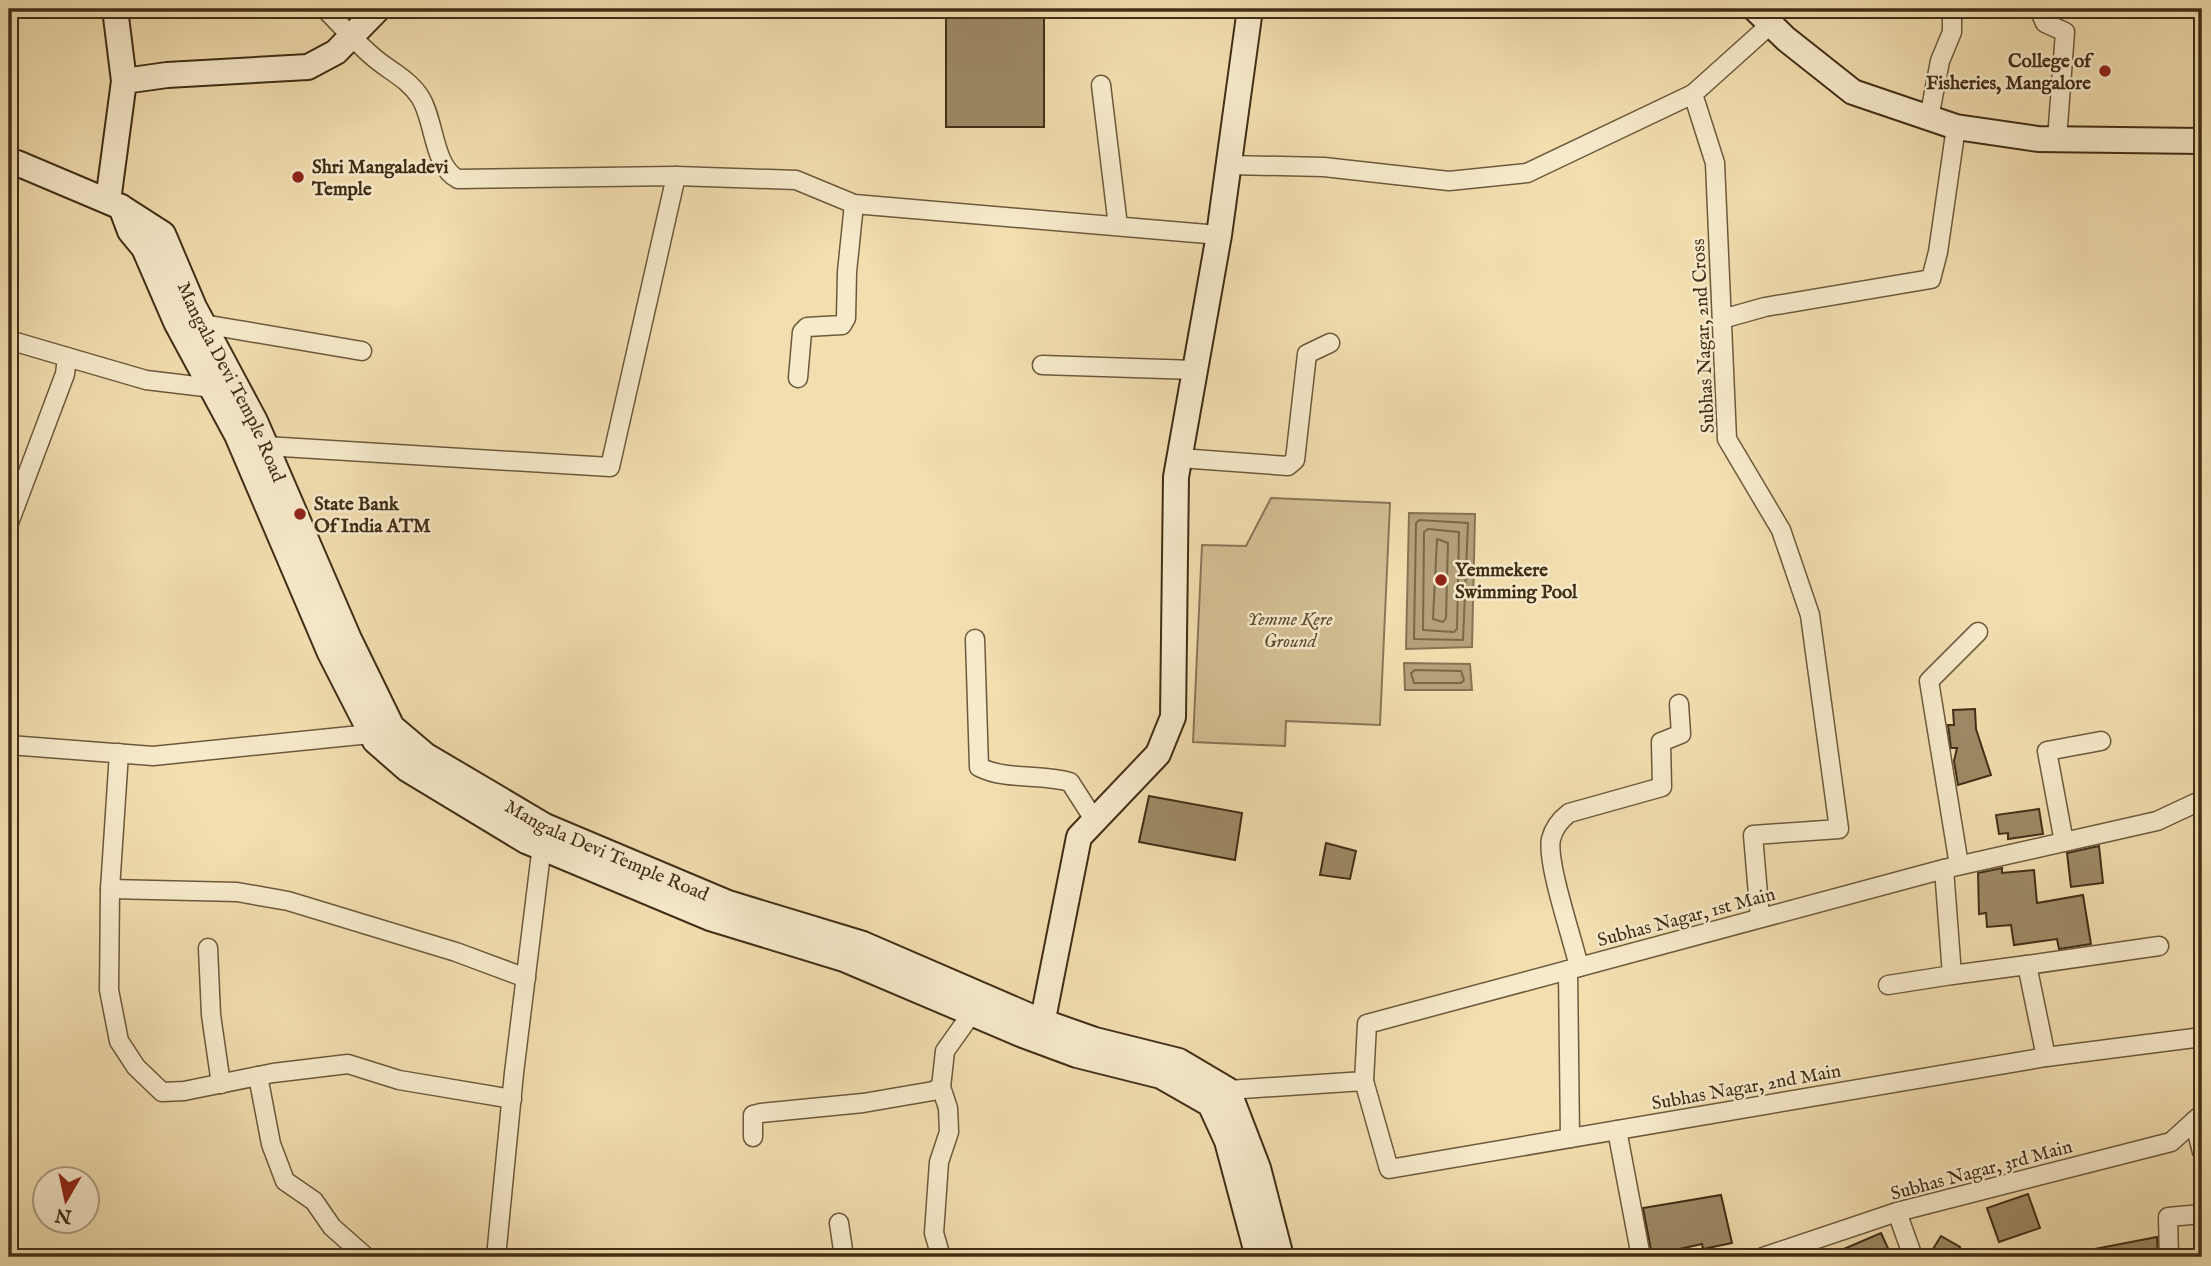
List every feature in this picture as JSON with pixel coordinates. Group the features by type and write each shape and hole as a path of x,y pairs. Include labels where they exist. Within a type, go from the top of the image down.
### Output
{"main road":[{"path":"114,204 124,81 115,9"},
{"path":"124,81 167,75 308,67 336,52 378,9"},
{"path":"1040,1031 1079,837 1158,754 1173,717 1176,478 1219,235 1250,9"},
{"path":"1763,17 1853,92 1955,127 2057,139 2202,141"},
{"name":"Mangala Devi Temple Road","path":"9,163 17,163 114,204 163,234 204,324 237,435 330,653 381,731 425,755 543,837 710,918 844,959 972,1013 1040,1031 1095,1040 1179,1061 1219,1097"},
{"name":"Mangala Devi Temple Road","path":"114,204 130,232 145,248 176,322 266,446 349,639 381,731"},
{"name":"Mangala Devi Temple Road","path":"543,837 728,903 896,958 1040,1031"},
{"path":"1219,1097 1227,1141 1258,1257"},
{"path":"1219,1097 1258,1168 1282,1257"}],"street":[{"path":"324,9 353,35 369,54 404,78 421,97 440,153 450,175 458,179 676,176 796,180 854,204 1219,235"},
{"path":"1929,118 1940,61 1952,32 1952,9"},
{"path":"2039,9 2045,23 2065,32 2057,139"},
{"path":"1229,165 1324,167 1449,181 1527,173 1693,94 1763,17"},
{"path":"1101,85 1118,226"},
{"name":"Subhas Nagar, 2nd Cross","path":"1693,94 1715,163 1727,439 1781,530 1811,615 1839,829 1754,835 1760,918"},
{"path":"1722,319 1765,307 1931,279 1938,252 1955,127"},
{"path":"266,446 610,467 676,176"},
{"path":"798,378 802,332 807,327 842,325 846,318 847,272 854,204"},
{"path":"204,324 362,351"},
{"path":"9,340 146,380 225,389"},
{"path":"1180,458 1288,466 1296,460 1307,354 1330,343"},
{"path":"9,523 16,484 65,374 67,357"},
{"path":"1042,365 1195,370"},
{"path":"1952,975 1952,867 1929,681 1978,632"},
{"path":"975,639 979,767 998,775 1055,778 1070,782 1095,821"},
{"path":"1570,1138 1574,969 1552,854 1554,830 1560,820 1569,813 1662,787 1661,743 1681,734 1679,704"},
{"path":"9,745 153,756 381,731"},
{"path":"2064,842 2047,751 2102,741"},
{"path":"119,753 110,889 109,990 119,1041 136,1067 162,1092 348,1064 400,1080 512,1099"},
{"name":"Subhas Nagar, 1st Main","path":"1364,1081 1367,1024 1952,867 2157,821 2202,800"},
{"path":"496,1257 543,837"},
{"path":"110,889 237,892 288,901 456,952 526,978"},
{"path":"1888,985 2159,946"},
{"path":"208,948 211,1015 221,1084"},
{"path":"2027,965 2046,1057"},
{"path":"941,1257 934,1233 939,1162 949,1132 948,1108 941,1087 945,1051 972,1013"},
{"name":"Subhas Nagar, 2nd Main","path":"1364,1081 1389,1169 2046,1057 2202,1037"},
{"path":"258,1076 271,1144 285,1181 314,1201 332,1227 366,1257"},
{"path":"1219,1097 1364,1081"},
{"path":"753,1137 753,1115 863,1103 933,1091 941,1087"},
{"path":"2198,1118 2202,1152"},
{"name":"Subhas Nagar, 3rd Main","path":"1763,1257 1897,1212 2171,1142 2198,1118"},
{"path":"1617,1130 1641,1257"},
{"path":"1897,1212 1913,1257"},
{"path":"2169,1257 2168,1217 2202,1214"},
{"path":"839,1223 844,1257"}],"green space":[{"name":"Yemme Kere Ground","path":"1271,498 1390,503 1380,725 1286,721 1285,746 1193,742 1202,545 1246,546"}],"water":[{"name":"Yemmekere Swimming Pool","path":"1409,513 1475,514 1472,647 1406,649"},
{"path":"1404,663 1470,664 1472,690 1405,690"}],"building":[{"path":"946,15 1044,15 1044,127 946,127"},
{"path":"1975,709 1976,729 1991,775 1958,785 1954,761 1957,748 1951,748 1948,725 1954,725 1953,710"},
{"path":"1149,796 1242,813 1235,860 1139,842"},
{"path":"2039,809 2043,834 2008,839 2008,833 1999,834 1996,815"},
{"path":"1326,843 1356,851 1350,879 1320,875"},
{"path":"2099,846 2103,883 2071,887 2067,853"},
{"path":"2002,868 2002,873 2034,870 2037,903 2083,895 2091,944 2059,949 2057,939 2014,945 2011,925 1987,927 1986,913 1979,914 1978,873"},
{"path":"2028,1194 2040,1228 1999,1242 1987,1208"},
{"path":"1721,1195 1732,1243 1703,1249 1702,1244 1652,1255 1643,1208"},
{"path":"1881,1233 1892,1257 1825,1257"},
{"path":"1941,1236 1960,1247 1955,1257 1928,1257"},
{"path":"2157,1237 2158,1257 2090,1257 2089,1250"}],"place":[{"name":"College of Fisheries, Mangalore","path":"2105,71"},
{"name":"Shri Mangaladevi Temple","path":"298,177"},
{"name":"State Bank Of India ATM","path":"300,514"},
{"name":"Yemmekere Swimming Pool","path":"1441,580"}]}
